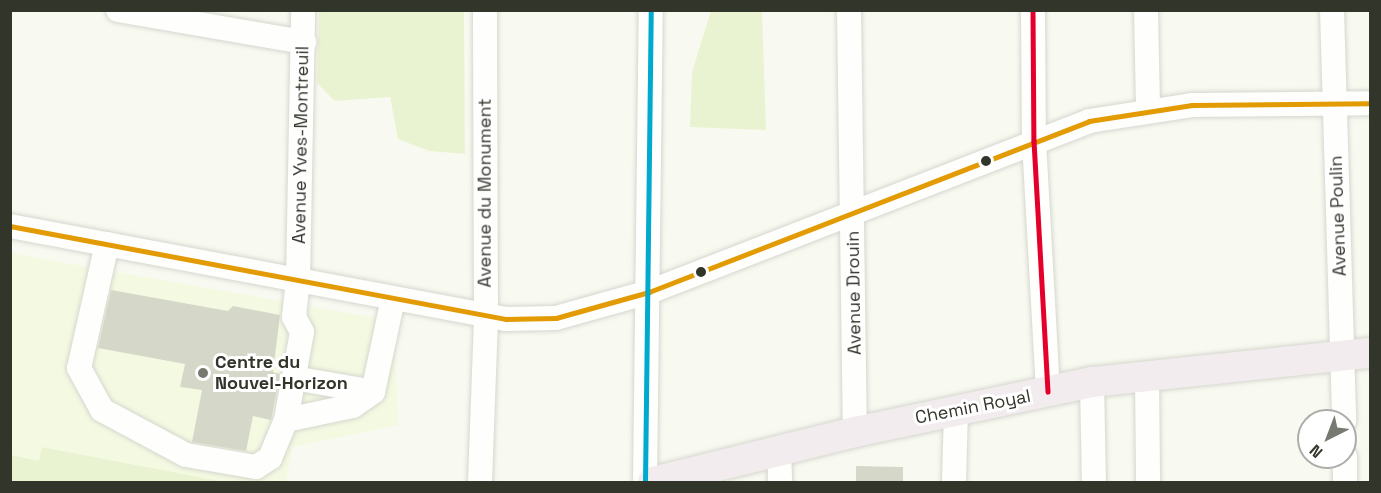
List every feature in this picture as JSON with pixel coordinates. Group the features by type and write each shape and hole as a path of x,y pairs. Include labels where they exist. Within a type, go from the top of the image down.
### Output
{"main road":[{"name":"Chemin Royal","path":"653,483 780,449 956,409 1092,382 1357,354"}],"street":[{"path":"118,10 304,42"},
{"name":"Avenue Yves-Montreuil","path":"107,244 79,369 102,410 186,455 256,467 270,458 286,420 302,332 294,317 298,279 303,10"},
{"name":"Avenue du Monument","path":"480,483 486,316 485,10"},
{"path":"645,483 651,10"},
{"name":"Avenue Drouin","path":"849,10 855,432"},
{"path":"1033,10 1034,141 1048,392"},
{"path":"1146,10 1148,109"},
{"name":"Avenue Poulin","path":"1332,10 1334,103 1357,354 1346,409"},
{"path":"10,226 506,320 556,318 606,307 649,292 1089,121 1148,109 1371,103"},
{"path":"286,420 353,406 373,392 393,299"},
{"path":"294,378 373,392"},
{"path":"1146,378 1148,483"},
{"path":"1092,382 1094,483"},
{"path":"954,483 956,409"},
{"path":"780,449 780,483"}],"shaded area":[{"path":"319,11 464,11 465,154 429,151 398,139 390,97 335,101 317,83"},
{"path":"711,11 762,11 766,130 690,127 692,72"},
{"name":"Centre du Nouvel-Horizon","path":"10,253 393,321 399,425 293,447 286,482 225,482 43,447 40,462 11,455"},
{"path":"42,447 225,482 11,482 11,455 39,461"}],"building":[{"name":"Centre du Nouvel-Horizon","path":"111,290 228,311 233,306 280,315 273,372 280,374 271,420 253,416 246,451 192,442 202,390 180,387 185,364 98,348"},
{"path":"856,466 903,467 903,483 856,483"}],"transit line":[{"path":"645,482 651,10"},
{"path":"1033,10 1034,141 1048,392"},
{"path":"10,226 506,319 556,318 649,292 1089,121 1192,105 1370,103"}],"place":[{"name":"Centre du Nouvel-Horizon","path":"203,373"}]}
